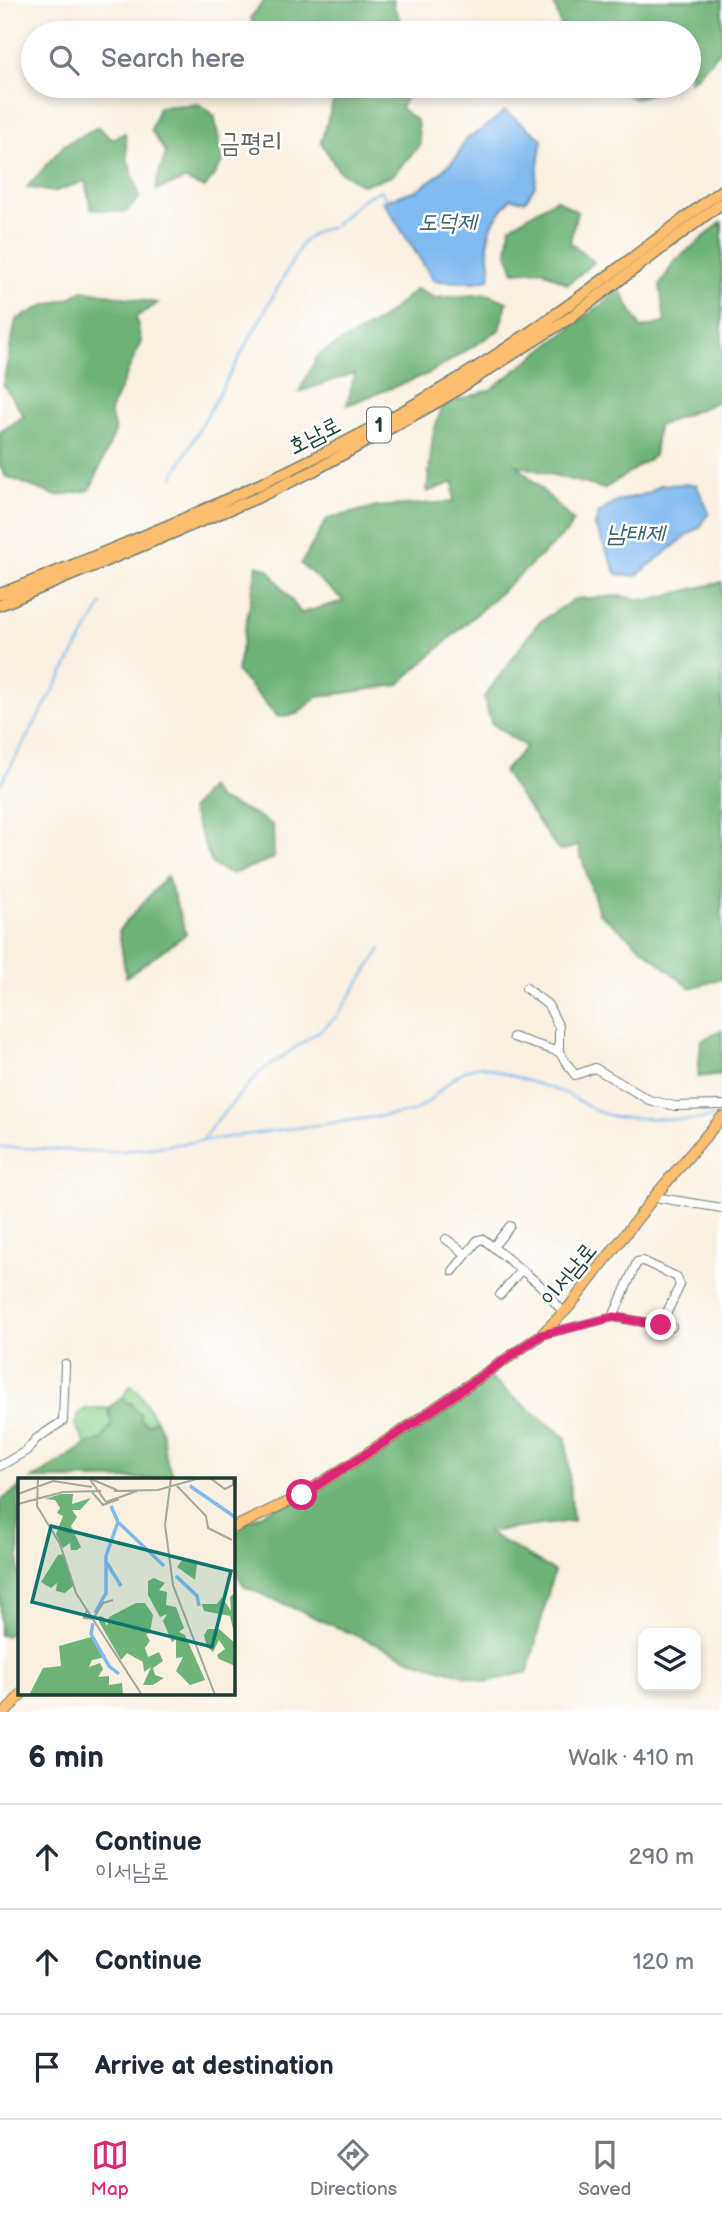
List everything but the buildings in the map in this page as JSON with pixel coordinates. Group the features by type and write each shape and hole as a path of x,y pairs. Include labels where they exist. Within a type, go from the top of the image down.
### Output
{"highway":[{"name":"호남로","path":"0,594 254,489 370,430 443,388 563,310 722,190"},
{"name":"호남로","path":"0,605 257,498 313,471 440,400 568,319 722,203"},
{"path":"654,256 662,256 722,212"}],"main road":[{"name":"이서남로","path":"234,1528 302,1495 405,1429 541,1335 565,1310 654,1197 722,1117"},
{"path":"6,1712 21,1694"}],"street":[{"path":"526,988 548,1005 559,1027 559,1052 575,1075 595,1068 649,1100 674,1106 722,1105"},
{"path":"513,1037 559,1052"},
{"path":"654,1197 722,1208"},
{"path":"493,1247 510,1226"},
{"path":"446,1239 466,1254"},
{"path":"453,1270 478,1240 484,1239 539,1284 565,1310 574,1326"},
{"path":"614,1317 637,1262 643,1261 677,1277 680,1284 661,1325"},
{"path":"500,1295 521,1270"},
{"path":"541,1335 614,1317 672,1327"},
{"path":"0,1466 26,1451 36,1439 63,1421 65,1364"}],"green space":[{"path":"265,0 394,0 393,5 401,21 252,21 251,17"},
{"path":"553,0 722,0 722,49 701,72 701,21 559,21"},
{"path":"334,98 406,98 401,108 417,121 420,145 392,176 362,185 338,170 321,142"},
{"path":"199,104 214,115 223,161 205,188 185,180 156,190 166,153 151,130 159,107"},
{"path":"98,127 112,139 125,133 127,158 140,197 126,212 91,209 85,181 53,192 27,187 64,145"},
{"path":"556,199 577,212 570,242 594,262 568,284 542,270 514,272 507,253 510,227"},
{"path":"722,222 722,400 658,426 654,456 604,489 517,465 573,521 568,531 398,685 317,697 297,714 278,717 237,672 257,565 268,569 301,613 344,601 301,564 327,519 375,507 453,502 454,482 427,492 433,434 443,405 490,390 620,290 641,328 665,323 660,285 674,262"},
{"path":"416,289 435,298 488,294 507,302 499,330 430,373 347,405 355,373 299,392 318,355 382,319"},
{"path":"82,290 158,303 136,317 141,342 110,411 115,432 90,490 56,496 5,476 0,466 0,432 24,416 3,384 16,320 43,306 71,298"},
{"path":"722,582 722,979 690,988 599,913 578,846 559,851 503,772 526,747 491,723 484,697 538,623 575,599 618,596 647,600"},
{"path":"209,787 218,799 273,825 274,858 232,874 213,866 191,810"},
{"path":"167,876 186,934 126,977 119,930"},
{"path":"722,1030 722,1074 698,1077 701,1041"},
{"path":"491,1379 566,1438 573,1521 487,1532 554,1571 528,1672 486,1682 410,1659 245,1587 234,1570 234,1528 302,1495 405,1429"},
{"path":"131,1386 138,1391 155,1419 148,1425 141,1420 140,1413 122,1398"},
{"path":"122,1398 132,1403 133,1409 140,1413 141,1421 148,1425 155,1419 173,1474 163,1478 35,1478 86,1445 103,1439 112,1423 108,1408"},
{"path":"88,1408 108,1408 112,1423 103,1439 86,1445 75,1424 80,1412"},
{"path":"18,1489 18,1630 5,1636 0,1635 0,1501"}],"water":[{"name":"도덕제","path":"505,111 542,139 535,186 525,201 511,198 493,223 488,241 489,279 474,282 434,281 383,201 417,190 438,175 457,157 465,140"},
{"name":"남태제","path":"696,484 709,513 700,527 636,576 617,574 595,526 599,513 618,501 649,493 660,485"}],"waterway":[{"path":"173,477 303,242 317,231 333,227 361,200 381,190 386,200"},
{"path":"0,785 102,604"},
{"path":"203,1140 259,1073 337,1016 381,949"},
{"path":"0,1147 109,1152 412,1112 460,1074 481,1066 565,1093 596,1111 614,1117 696,1120 713,1117"}],"district":[{"name":"금평리","path":"251,142"}],"route":[{"path":"302,1495 405,1429 541,1335 614,1317 661,1325"}]}
